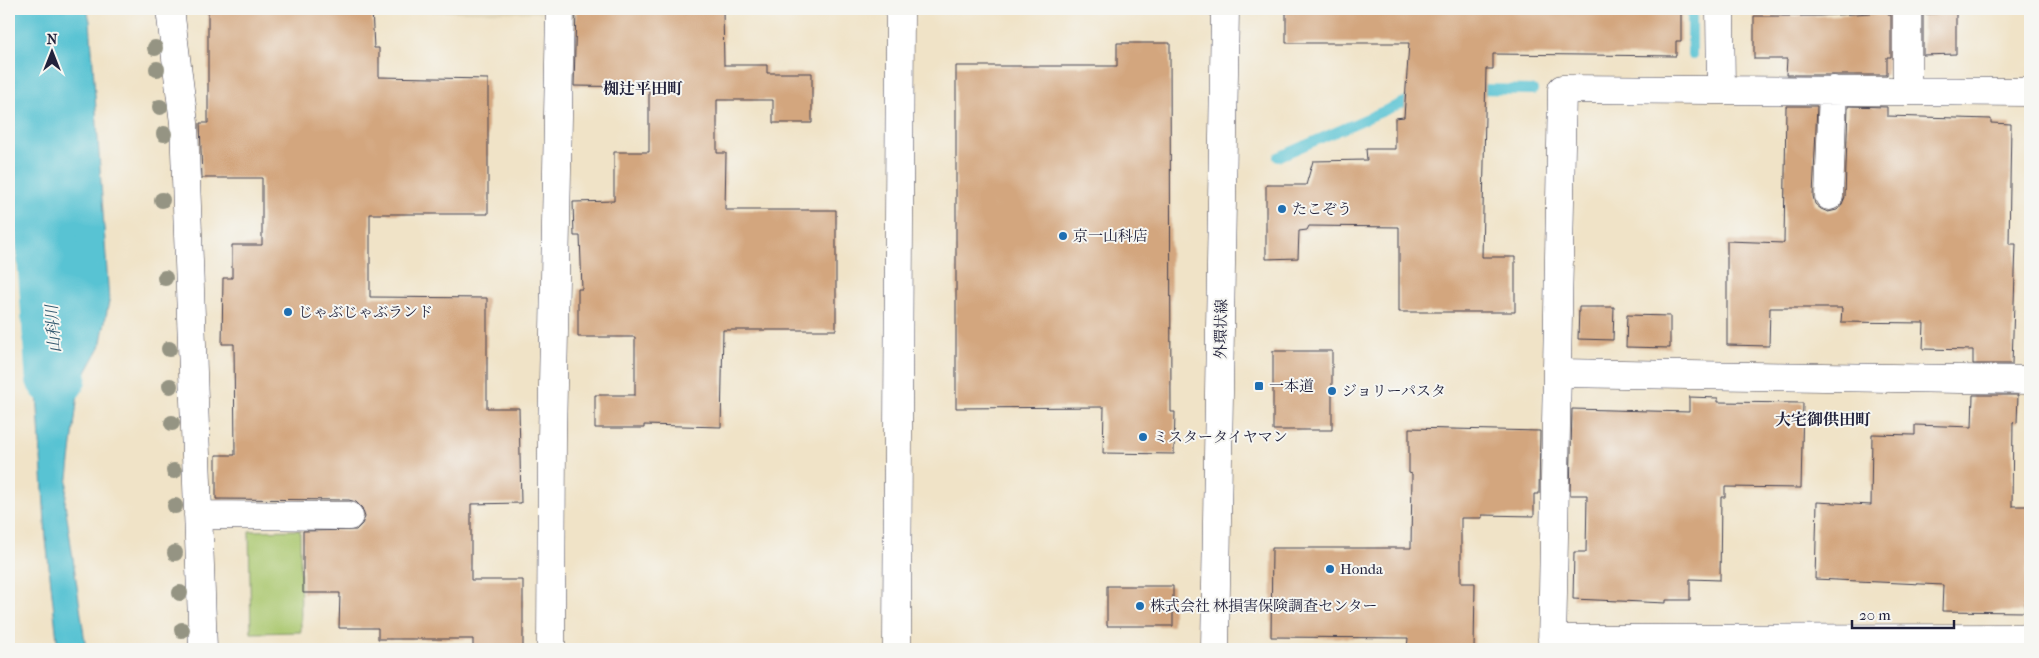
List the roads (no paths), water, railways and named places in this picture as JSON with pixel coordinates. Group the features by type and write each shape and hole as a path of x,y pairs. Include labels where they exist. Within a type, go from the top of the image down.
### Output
{"street":[{"path":"170,9 184,123 202,649"},
{"path":"551,649 552,439 560,9"},
{"path":"898,649 900,9"},
{"name":"外環状線","path":"1215,649 1225,9"},
{"path":"1720,9 1721,90"},
{"path":"1907,9 1907,91"},
{"path":"2030,92 1562,89 1552,644 2030,638"},
{"path":"1829,196 1833,90"},
{"path":"1557,373 2030,380"},
{"path":"198,515 349,516"}],"water":[{"path":"26,9 87,9 90,21 109,301 100,347 79,385 65,503 86,649 58,649 46,539 36,376 64,209 51,67 18,30"}],"waterway":[{"name":"山科川","path":"30,9 56,376"},
{"path":"1692,9 1692,55"},
{"path":"1474,89 1533,90"},
{"path":"1278,157 1416,97"}],"place":[{"name":"たこぞう","path":"1282,209"},
{"name":"京一山科店","path":"1063,236"},
{"name":"じゃぶじゃぶランド","path":"288,312"},
{"name":"一本道","path":"1259,386"},
{"name":"ジョリーパスタ","path":"1332,391"},
{"name":"ミスタータイヤマン","path":"1143,437"},
{"name":"Honda","path":"1330,569"},
{"name":"株式会社 林損害保険調査センター","path":"1140,606"}],"district":[{"name":"椥辻平田町","path":"643,88"},
{"name":"大宅御供田町","path":"1823,419"}]}
